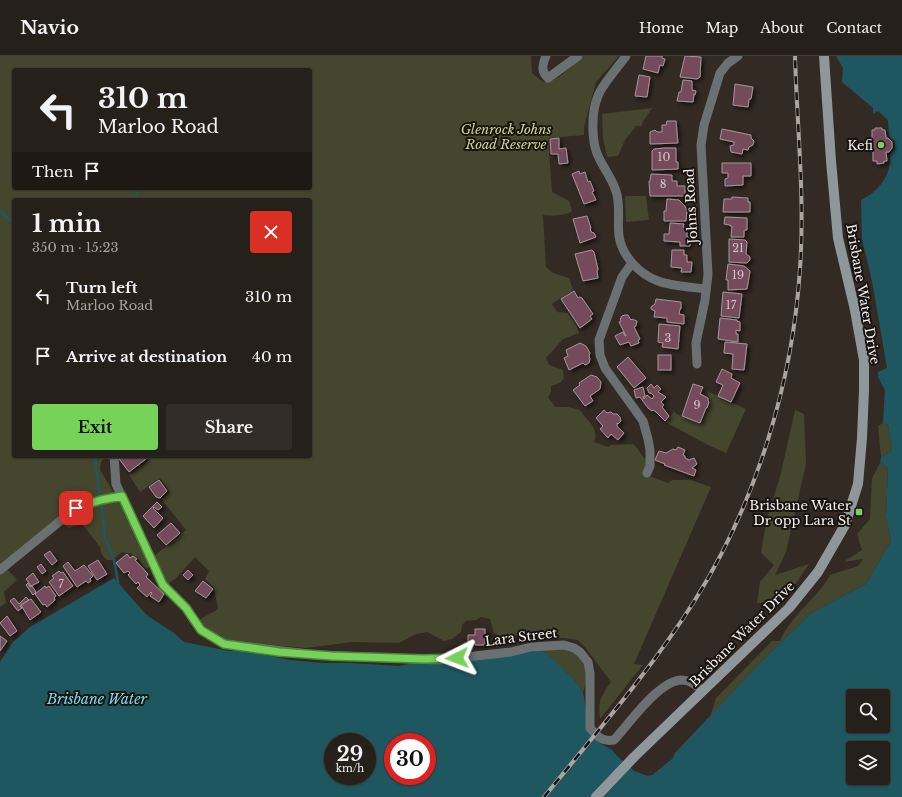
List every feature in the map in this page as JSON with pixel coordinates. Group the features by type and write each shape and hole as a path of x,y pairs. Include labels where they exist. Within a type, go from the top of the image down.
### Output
{"main road":[{"name":"Brisbane Water Drive","path":"596,797 634,756 789,608 805,590 827,558 844,526 858,484 864,396 864,360 855,310 838,238 824,56"}],"street":[{"path":"546,56 542,69 548,78 578,56"},
{"path":"626,56 598,95 594,112 593,139 598,158 612,179 619,204 619,237 625,253 632,263 642,272 658,281 706,289"},
{"name":"Johns Road","path":"697,364 696,343 705,300 708,274 702,145 704,125 720,73 728,63 738,56"},
{"path":"632,263 622,277 599,340 600,355 605,368 642,421 650,450 650,466 647,474"},
{"name":"Lara Street","path":"114,458 116,484 163,585 186,608 201,630 224,644 321,656 431,660 511,652 531,647 564,645 574,648 580,652 588,662 590,673 590,728 598,737 607,741 614,740 650,698 668,685 682,680 696,684 703,691"},
{"path":"0,570 76,508 101,500 122,496"}],"green space":[{"name":"Glenrock Johns Road Reserve","path":"0,56 531,56 532,73 543,82 549,82 559,77 584,56 619,56 596,82 584,127 584,135 548,138 552,192 569,201 572,211 562,215 543,215 546,267 553,273 569,278 573,290 552,304 557,312 568,313 579,333 563,339 546,358 549,365 563,370 564,378 560,383 551,386 551,392 548,397 555,407 568,407 580,410 594,428 594,442 608,447 611,445 633,444 647,461 644,474 668,483 672,480 691,480 711,487 634,664 643,665 600,719 599,708 601,700 604,692 611,682 578,640 564,638 541,639 517,635 499,636 494,633 490,619 481,617 476,620 466,621 462,625 461,632 452,639 444,641 427,632 416,634 399,643 352,642 306,648 226,641 204,629 199,620 218,609 214,588 205,579 209,571 195,557 176,578 167,585 153,557 186,530 162,500 170,492 160,478 140,492 129,475 150,460 148,458 312,458 312,198 12,198 12,458 105,458 101,462 100,470 115,495 93,501 0,568"},
{"path":"652,108 642,123 642,126 636,126 625,140 618,156 607,157 603,138 602,114"},
{"path":"625,196 646,196 649,220 626,222"},
{"path":"707,391 746,409 726,453 665,422 674,412 682,417 701,424 710,402"},
{"path":"795,410 804,414 806,464 786,552 775,575 809,564 784,601 757,603 760,582 774,565 761,553 766,523 781,473"},
{"path":"883,423 888,425 892,451 881,457 878,426"},
{"path":"880,463 888,468 886,517 891,541 866,584 811,613 766,657 710,717 716,698 772,641 780,641 797,615 825,584 830,575 858,566 863,559 843,562 862,550 857,534 870,519 872,478"},
{"path":"120,498 151,566 146,569 136,557 127,553 122,552 112,560 107,560 102,555 100,547 82,524 69,528 60,523 77,510"},
{"path":"6,568 17,580 4,592 6,603 0,607 0,573"},
{"path":"566,649 577,653 586,667 587,677 583,692 573,678 541,650"}],"water":[{"name":"Brisbane Water","path":"836,56 902,56 902,797 0,797 0,662 12,643 30,627 114,578 148,616 174,633 184,642 229,651 240,650 290,660 323,663 400,666 411,663 509,655 541,650 573,678 583,692 590,734 600,743 612,750 634,771 648,776 652,775 672,759 675,753 766,657 811,613 866,584 891,541 886,517 888,468 880,463 881,457 892,451 888,425 883,423 885,390 878,377 878,372 887,368 872,281 862,239 861,200 878,188 883,182 889,169 890,155 895,149 895,141 889,136 888,120 878,111 873,114 873,108 842,82 843,68"}],"building":[{"path":"646,56 662,56 662,58 665,59 663,66 660,65 658,73 643,69"},
{"path":"685,56 701,57 700,77 697,79 680,77"},
{"path":"639,75 650,77 647,97 635,96"},
{"path":"683,80 692,81 692,90 696,91 693,102 677,101 679,92 681,92"},
{"path":"735,84 753,87 748,107 733,105"},
{"path":"667,121 676,121 678,143 650,144 650,132 655,130 657,132 662,132 662,125 666,125"},
{"name":"Kefi","path":"875,128 882,128 882,130 885,130 886,138 892,142 892,148 889,152 886,152 887,161 884,161 884,163 877,164 877,161 873,161 873,150 870,149 870,143 872,141 872,130 875,130"},
{"path":"722,129 751,135 751,138 754,141 753,145 749,147 748,150 743,149 742,154 731,152 730,146 734,145 734,142 720,139"},
{"path":"559,138 559,149 566,148 568,163 559,164 558,154 551,154 550,139"},
{"path":"676,148 676,162 678,162 678,169 652,170 652,151 654,149"},
{"path":"722,163 751,163 751,176 743,176 743,185 725,186 725,179 728,178 728,173 722,173"},
{"path":"579,171 580,174 585,172 588,182 590,181 594,191 592,192 596,200 584,204 572,174"},
{"path":"651,174 672,175 672,181 677,181 677,186 685,186 685,196 650,196 649,181"},
{"path":"732,197 748,198 748,202 750,202 750,212 723,212 724,199 732,199"},
{"path":"667,199 679,200 685,206 687,211 686,221 664,221 664,211 666,211"},
{"path":"587,216 591,232 594,233 596,237 580,243 573,219"},
{"path":"725,217 747,218 747,230 744,230 744,237 731,237 732,226 724,224"},
{"path":"670,223 684,224 683,227 687,228 687,237 690,237 690,246 680,246 680,242 664,241 664,234 669,234"},
{"path":"729,239 745,240 747,242 746,254 750,257 750,260 747,263 729,262"},
{"path":"592,250 594,252 598,269 598,278 583,281 575,254"},
{"path":"672,250 684,250 684,255 687,255 687,262 692,262 691,272 681,272 682,268 671,267"},
{"path":"728,264 744,266 750,271 747,289 728,290 728,280 726,280"},
{"path":"574,291 578,298 582,298 593,314 590,316 592,319 580,328 561,299"},
{"path":"723,292 742,294 739,318 721,316"},
{"path":"656,299 681,302 679,314 684,315 684,324 667,322 667,318 654,317 655,311 651,309 651,307 655,304"},
{"path":"628,315 631,320 637,321 636,326 634,327 640,339 638,340 639,343 631,346 629,342 620,345 615,336 623,332 626,336 619,322 621,321 620,319 622,316"},
{"path":"720,318 737,320 740,322 740,331 736,330 736,334 738,334 738,342 718,339"},
{"path":"659,324 680,326 678,349 662,347 663,343 658,342"},
{"path":"725,342 747,344 744,370 732,369 733,354 724,353"},
{"path":"580,343 586,346 590,353 589,363 585,365 583,363 569,370 564,358 568,356 566,350"},
{"path":"658,355 671,355 671,370 658,370"},
{"path":"628,357 646,378 634,388 617,367"},
{"path":"722,369 732,374 731,378 740,383 731,402 718,396 723,385 716,382"},
{"path":"591,375 597,377 601,382 600,389 590,396 593,401 585,406 573,390 580,385 579,383"},
{"path":"651,384 654,388 657,385 661,389 658,392 666,397 661,402 664,405 662,407 669,416 665,421 656,412 648,408 640,397 636,398 634,390 643,387 645,396 643,397 644,399 647,395 652,399 654,396 649,393 647,388"},
{"path":"693,384 703,387 700,394 708,398 709,402 700,423 682,416"},
{"path":"604,410 607,413 611,412 613,414 617,414 620,417 621,421 618,424 617,423 617,426 624,433 618,440 611,434 608,438 600,429 603,426 596,418"},
{"path":"678,447 685,450 683,455 685,458 689,460 694,458 697,464 692,468 696,470 694,476 664,465 665,464 655,460 659,451 666,453 673,449 676,450"},
{"path":"118,458 145,458 146,459 129,472"},
{"path":"159,480 167,491 160,498 156,497 149,487"},
{"path":"157,502 162,507 158,510 154,507 153,508 163,518 154,528 143,516"},
{"path":"171,523 180,533 166,545 157,535"},
{"path":"50,551 57,561 52,565 44,555"},
{"path":"127,554 130,558 133,556 137,559 135,560 148,574 146,577 164,594 159,602 150,596 152,593 151,592 147,597 137,588 140,585 138,582 136,584 128,575 130,573 128,571 124,573 116,563"},
{"path":"98,560 107,574 97,580 88,566"},
{"path":"68,562 75,571 84,565 93,576 90,579 91,581 88,583 86,581 77,587 63,566"},
{"path":"41,564 46,571 42,574 37,567"},
{"path":"188,570 193,575 188,580 183,575"},
{"path":"59,571 61,573 63,572 73,586 59,596 49,582 54,578 52,576"},
{"path":"33,573 39,582 31,586 26,579"},
{"path":"203,581 213,589 206,598 195,591"},
{"path":"28,583 36,592 33,595 26,585"},
{"path":"45,586 46,588 49,586 56,596 54,598 55,600 47,607 45,604 43,605 35,594"},
{"path":"26,597 29,600 20,606 22,608 18,611 10,601 14,598 19,604"},
{"path":"31,599 41,612 30,620 21,605"},
{"path":"7,616 17,631 10,636 0,623"},
{"path":"475,629 485,629 485,645 475,645 475,643 468,642 468,635 475,635"},
{"path":"0,636 7,641 0,651"}],"waterway":[{"path":"135,198 139,190"},
{"path":"0,211 12,221"},
{"path":"95,458 100,497"},
{"path":"101,502 105,538 114,560 118,582"}],"railway":[{"path":"544,797 642,676 695,600 717,563 736,523 768,440 780,398 789,354 796,311 800,268 802,215 795,56"}],"place":[{"name":"Kefi","path":"881,145"},
{"name":"Brisbane Water Dr opp Lara St","path":"859,512"}],"route":[{"path":"76,508 101,500 122,496 163,585 186,608 201,630 224,644 279,652 332,656 439,660 457,658"}]}
